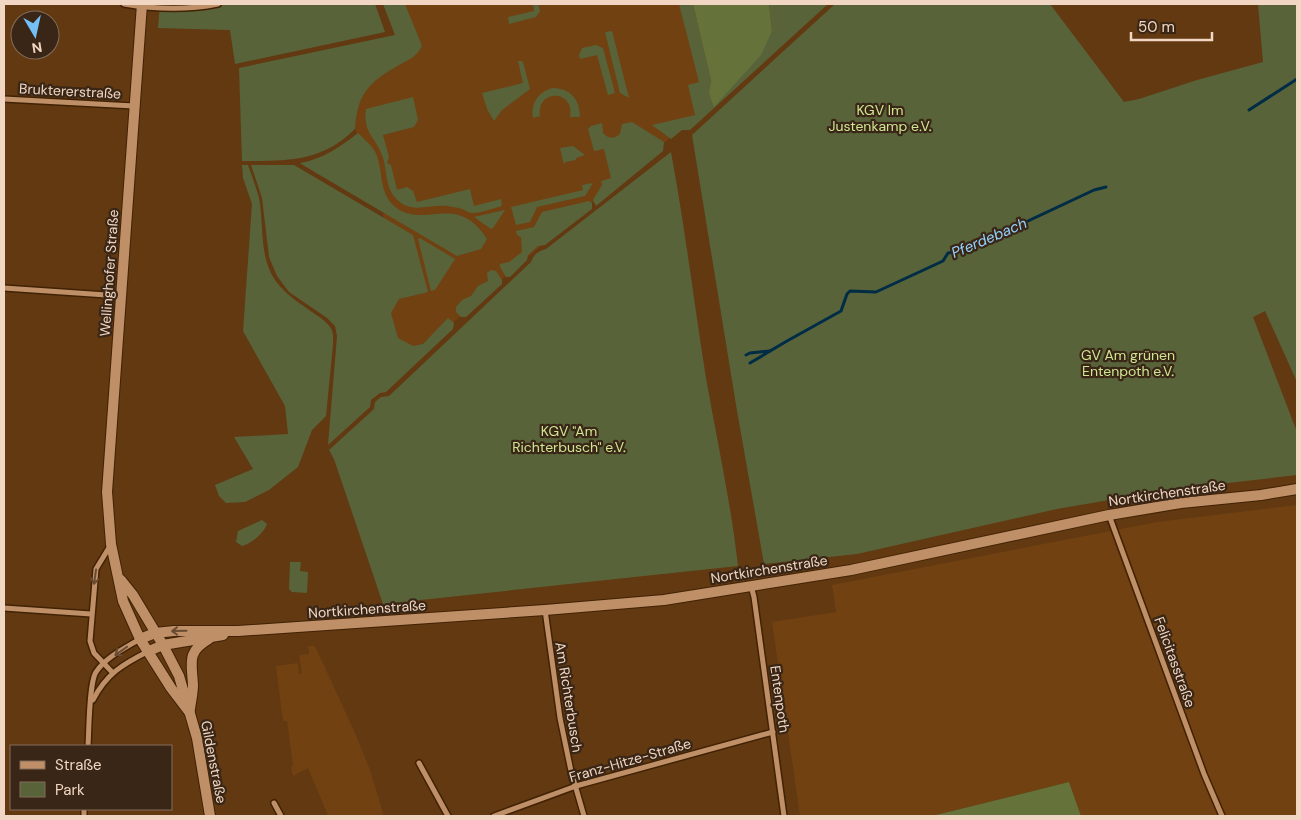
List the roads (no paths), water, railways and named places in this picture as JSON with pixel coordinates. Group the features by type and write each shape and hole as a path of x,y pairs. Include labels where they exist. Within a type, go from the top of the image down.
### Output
{"main road":[{"name":"Wellinghofer Straße","path":"140,639 123,601 111,544 108,492 142,5"},
{"name":"Nortkirchenstraße","path":"140,639 155,633 238,631 664,600 910,559 1109,514 1297,489"},
{"name":"Wellinghofer Straße","path":"119,577 133,595 155,633"},
{"name":"Nortkirchenstraße","path":"149,651 163,645 210,638 238,631"},
{"name":"Gildenstraße","path":"155,633 178,676 190,713 200,752 210,816"},
{"name":"Gildenstraße","path":"190,713 193,686 190,667 192,655 200,644 210,638"},
{"name":"Gildenstraße","path":"140,639 171,688 190,713"}],"street":[{"path":"124,4 200,7 218,4"},
{"name":"Bruktererstraße","path":"4,100 135,106"},
{"path":"4,288 122,296"},
{"name":"Felicitasstraße","path":"1109,514 1204,774 1222,816"},
{"path":"111,544 96,569 90,641 94,653 112,672"},
{"name":"Entenpoth","path":"751,586 784,816"},
{"path":"4,608 91,614"},
{"name":"Am Richterbusch","path":"545,610 560,718 570,771 584,816"},
{"path":"88,745 94,673 103,663 140,639"},
{"path":"91,703 98,689 112,672 149,651"},
{"name":"Franz-Hitze-Straße","path":"494,816 576,786 773,732"},
{"path":"419,762 448,816"},
{"path":"274,803 280,816"}],"waterway":[{"name":"Pferdebach","path":"1249,110 1297,79"},
{"name":"Pferdebach","path":"750,363 841,311 847,294 850,291 876,292 943,261 948,253 966,250 1094,190 1106,187"},
{"path":"746,355 770,351"}],"park label":[{"name":"KGV Im Justenkamp e.V.","path":"880,118"},
{"name":"GV Am grünen Entenpoth e.V.","path":"1128,364"},
{"name":"KGV \"Am Richterbusch\" e.V.","path":"569,440"}]}
